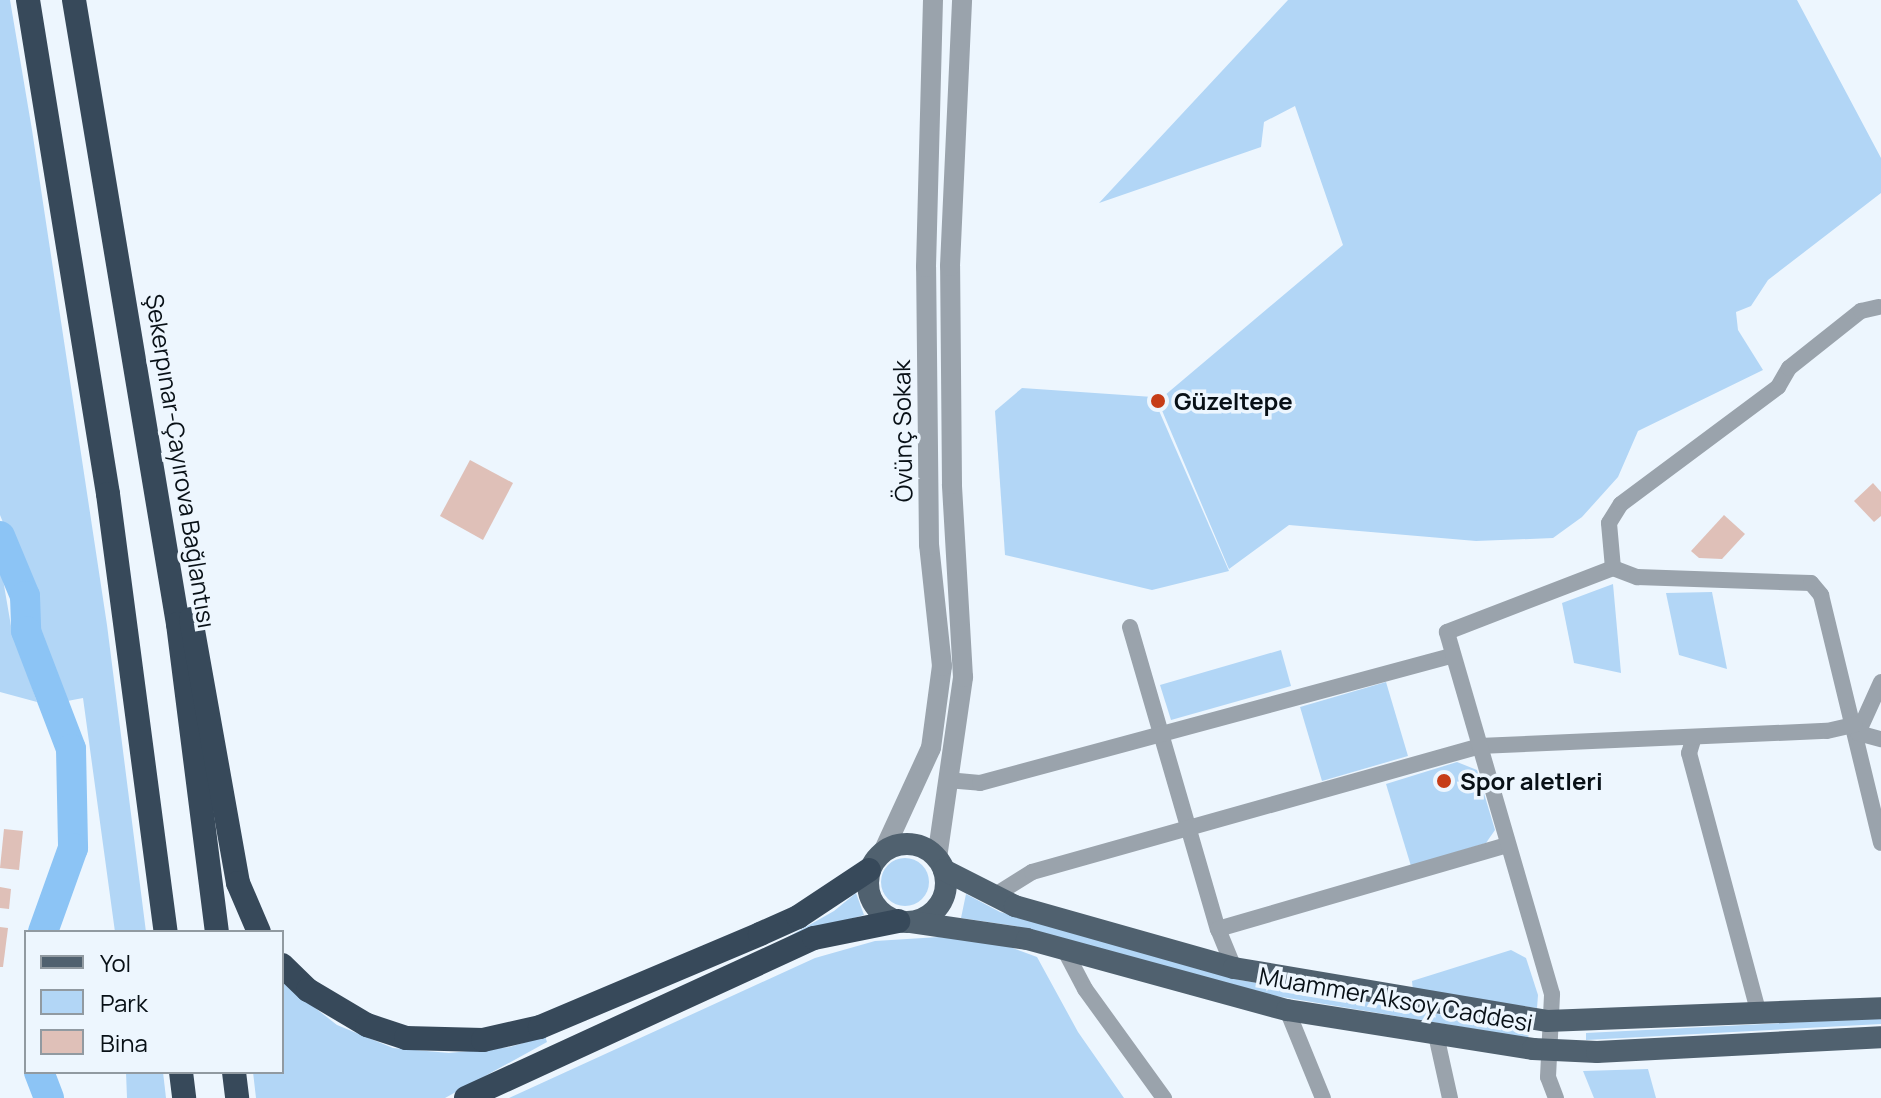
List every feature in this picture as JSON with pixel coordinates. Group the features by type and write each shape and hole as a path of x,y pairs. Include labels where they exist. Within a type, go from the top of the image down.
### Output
{"highway":[{"path":"28,0 108,494 166,930"},
{"name":"Şekerpınar-Çayırova Bağlantısı","path":"74,0 154,467 217,930"},
{"path":"154,467 205,675 238,883 258,930"},
{"path":"284,967 308,990 367,1025 406,1038 483,1040 540,1027 760,934 798,917 869,870"},
{"path":"466,1098 814,938 904,922"},
{"path":"181,1074 184,1098"},
{"path":"234,1074 237,1098"}],"main road":[{"path":"941,864 945,890 937,908 904,922 885,916 869,896 869,870 884,850 907,843 941,864 992,897 1234,968 1553,1022 1881,1008"},
{"name":"Muammer Aksoy Caddesi","path":"904,922 1064,949 1287,1010 1549,1051 1881,1037"}],"street":[{"name":"Övünç Sokak","path":"884,850 931,748 942,666 929,530 926,267 933,0"},
{"name":"Övünç Sokak","path":"941,864 947,780 963,677 952,484 950,282 962,0"},
{"path":"1613,568 1609,523 1621,504 1778,387 1789,368 1861,311 1879,307"},
{"path":"1556,1098 1548,1077 1552,994 1447,632 1613,568 1637,577 1811,583 1821,595 1856,729 1881,843"},
{"path":"1130,627 1218,929 1234,968"},
{"path":"947,780 980,783 1453,655"},
{"path":"1856,729 1881,682"},
{"path":"992,897 1032,872 1479,746 1856,729 1881,739"},
{"path":"1694,737 1689,753 1759,1014"},
{"path":"1218,929 1508,845"},
{"path":"1064,949 1085,989 1164,1098"},
{"path":"1287,1010 1323,1098"},
{"path":"1436,1035 1450,1098"}],"green space":[{"path":"0,0 10,0 107,625 146,930 115,930 83,698 57,703 37,645 29,587 0,515"},
{"name":"Güzeltepe","path":"1288,0 1797,0 1881,158 1881,193 1768,280 1751,306 1736,312 1738,330 1763,370 1638,431 1618,477 1582,517 1553,538 1476,541 1289,525 1229,569 1158,401 1343,245 1295,106 1264,122 1261,147 1099,203"},
{"path":"1022,388 1153,397 1229,571 1152,590 1005,555 995,411"},
{"path":"0,562 11,626 37,702 0,692"},
{"path":"1613,584 1621,673 1574,663 1562,603"},
{"path":"1712,592 1727,669 1679,655 1666,593"},
{"path":"1281,650 1291,686 1171,720 1160,685"},
{"path":"1386,682 1408,756 1322,781 1300,707"},
{"path":"1457,762 1477,770 1495,830 1486,843 1411,866 1386,784"},
{"path":"905,858 922,865 929,882 922,899 905,906 888,899 881,882 888,865"},
{"path":"856,893 864,915 788,937 834,911"},
{"path":"966,894 1000,912 1240,980 1530,1030 1528,1038 1258,993 1015,926 961,918"},
{"path":"939,937 1002,944 1037,957 1078,1032 1124,1098 509,1098 815,958 875,941"},
{"path":"1511,950 1526,958 1538,995 1537,1008 1413,991 1412,981"},
{"path":"284,984 337,1025 393,1048 449,1053 510,1047 545,1036 547,1042 445,1098 256,1098 253,1074 284,1074"},
{"path":"1881,1018 1881,1024 1586,1040 1586,1033"},
{"path":"1648,1069 1656,1098 1594,1098 1583,1071"},
{"path":"126,1074 163,1074 166,1098 127,1098"}],"building":[{"path":"470,460 513,483 483,540 440,516"},
{"path":"1873,483 1881,492 1881,516 1874,522 1854,501"},
{"path":"1724,515 1745,534 1722,559 1699,558 1691,551"},
{"path":"4,829 23,831 19,870 0,868"},
{"path":"0,887 11,889 9,909 0,908"},
{"path":"0,927 8,928 3,967 0,967"}],"waterway":[{"path":"0,536 25,596 26,631 71,749 73,848 44,930"},
{"path":"40,1074 49,1098"}],"place":[{"name":"Güzeltepe","path":"1158,401"},
{"name":"Spor aletleri","path":"1444,781"}]}
